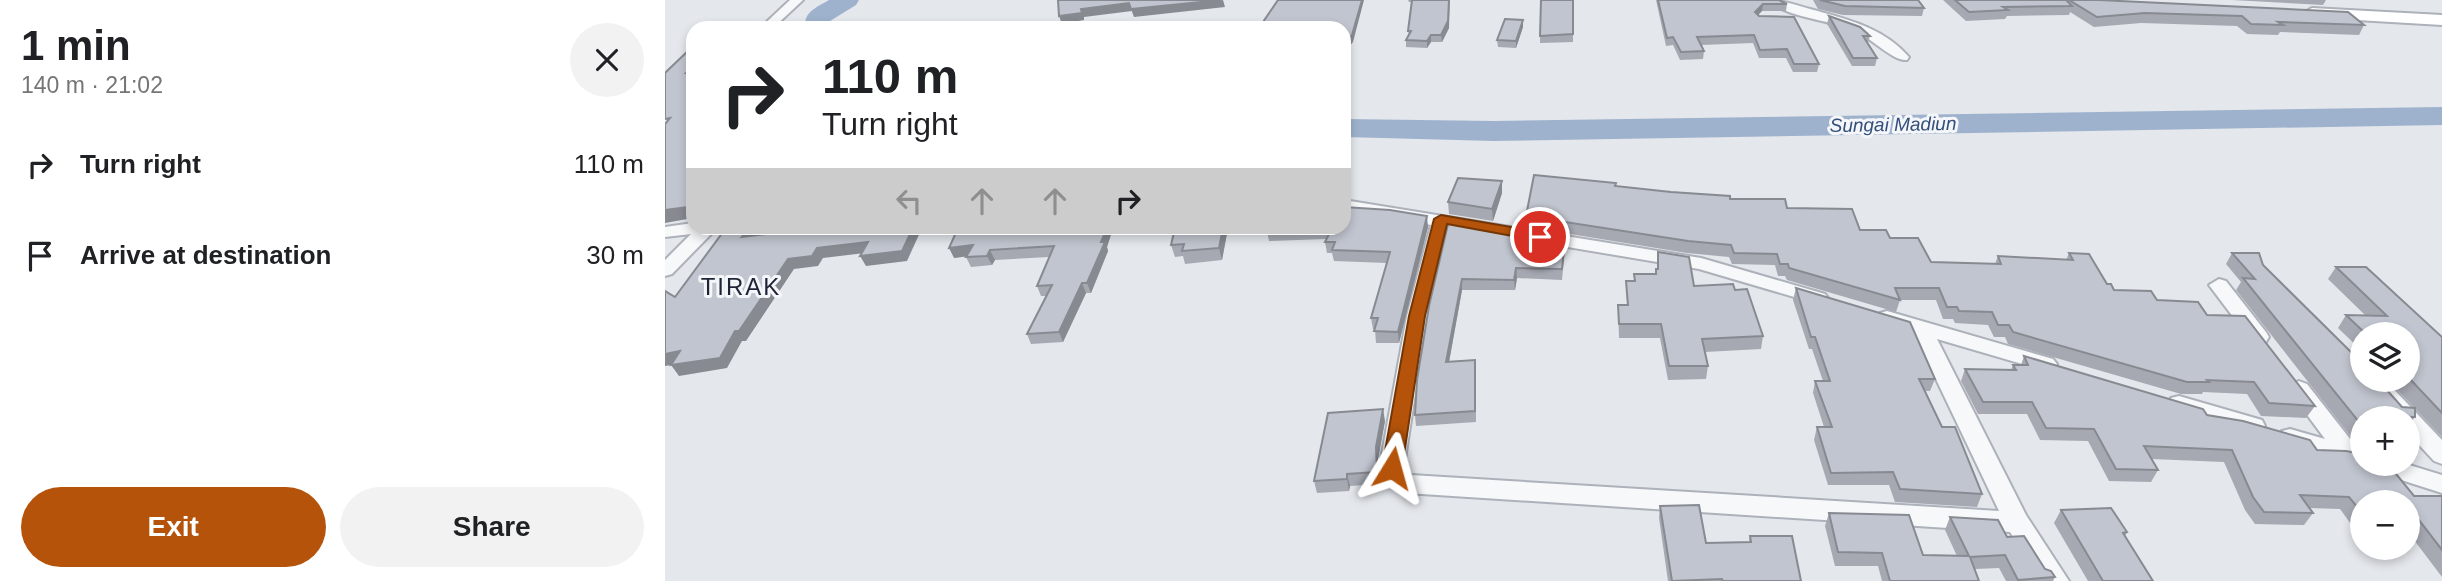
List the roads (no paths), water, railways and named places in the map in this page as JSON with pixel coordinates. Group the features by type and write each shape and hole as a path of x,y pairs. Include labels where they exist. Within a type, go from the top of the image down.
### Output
{"street":[{"path":"774,21 797,0"},
{"path":"1773,0 1795,10 1872,34 1902,57"},
{"path":"2294,12 2442,20"},
{"path":"1775,18 1826,18"},
{"path":"1351,206 1701,264 1843,305"},
{"path":"1441,219 1417,316 1393,459 1392,468 1397,477 1406,484 2017,522"},
{"path":"665,232 686,230"},
{"path":"665,270 701,235"},
{"path":"2219,285 2268,349"},
{"path":"1869,312 2068,370"},
{"path":"1921,327 2017,522 2056,581"},
{"path":"2284,370 2350,450"},
{"path":"2383,392 2442,455"},
{"path":"2162,398 2350,455"},
{"path":"2416,476 2442,484"}],"waterway":[{"name":"Sungai Madiun","path":"817,21 817,18 847,0"},
{"name":"Sungai Madiun","path":"1351,128 1494,131 2442,116"}],"district":[{"name":"TIRAK","path":"741,287"}]}
